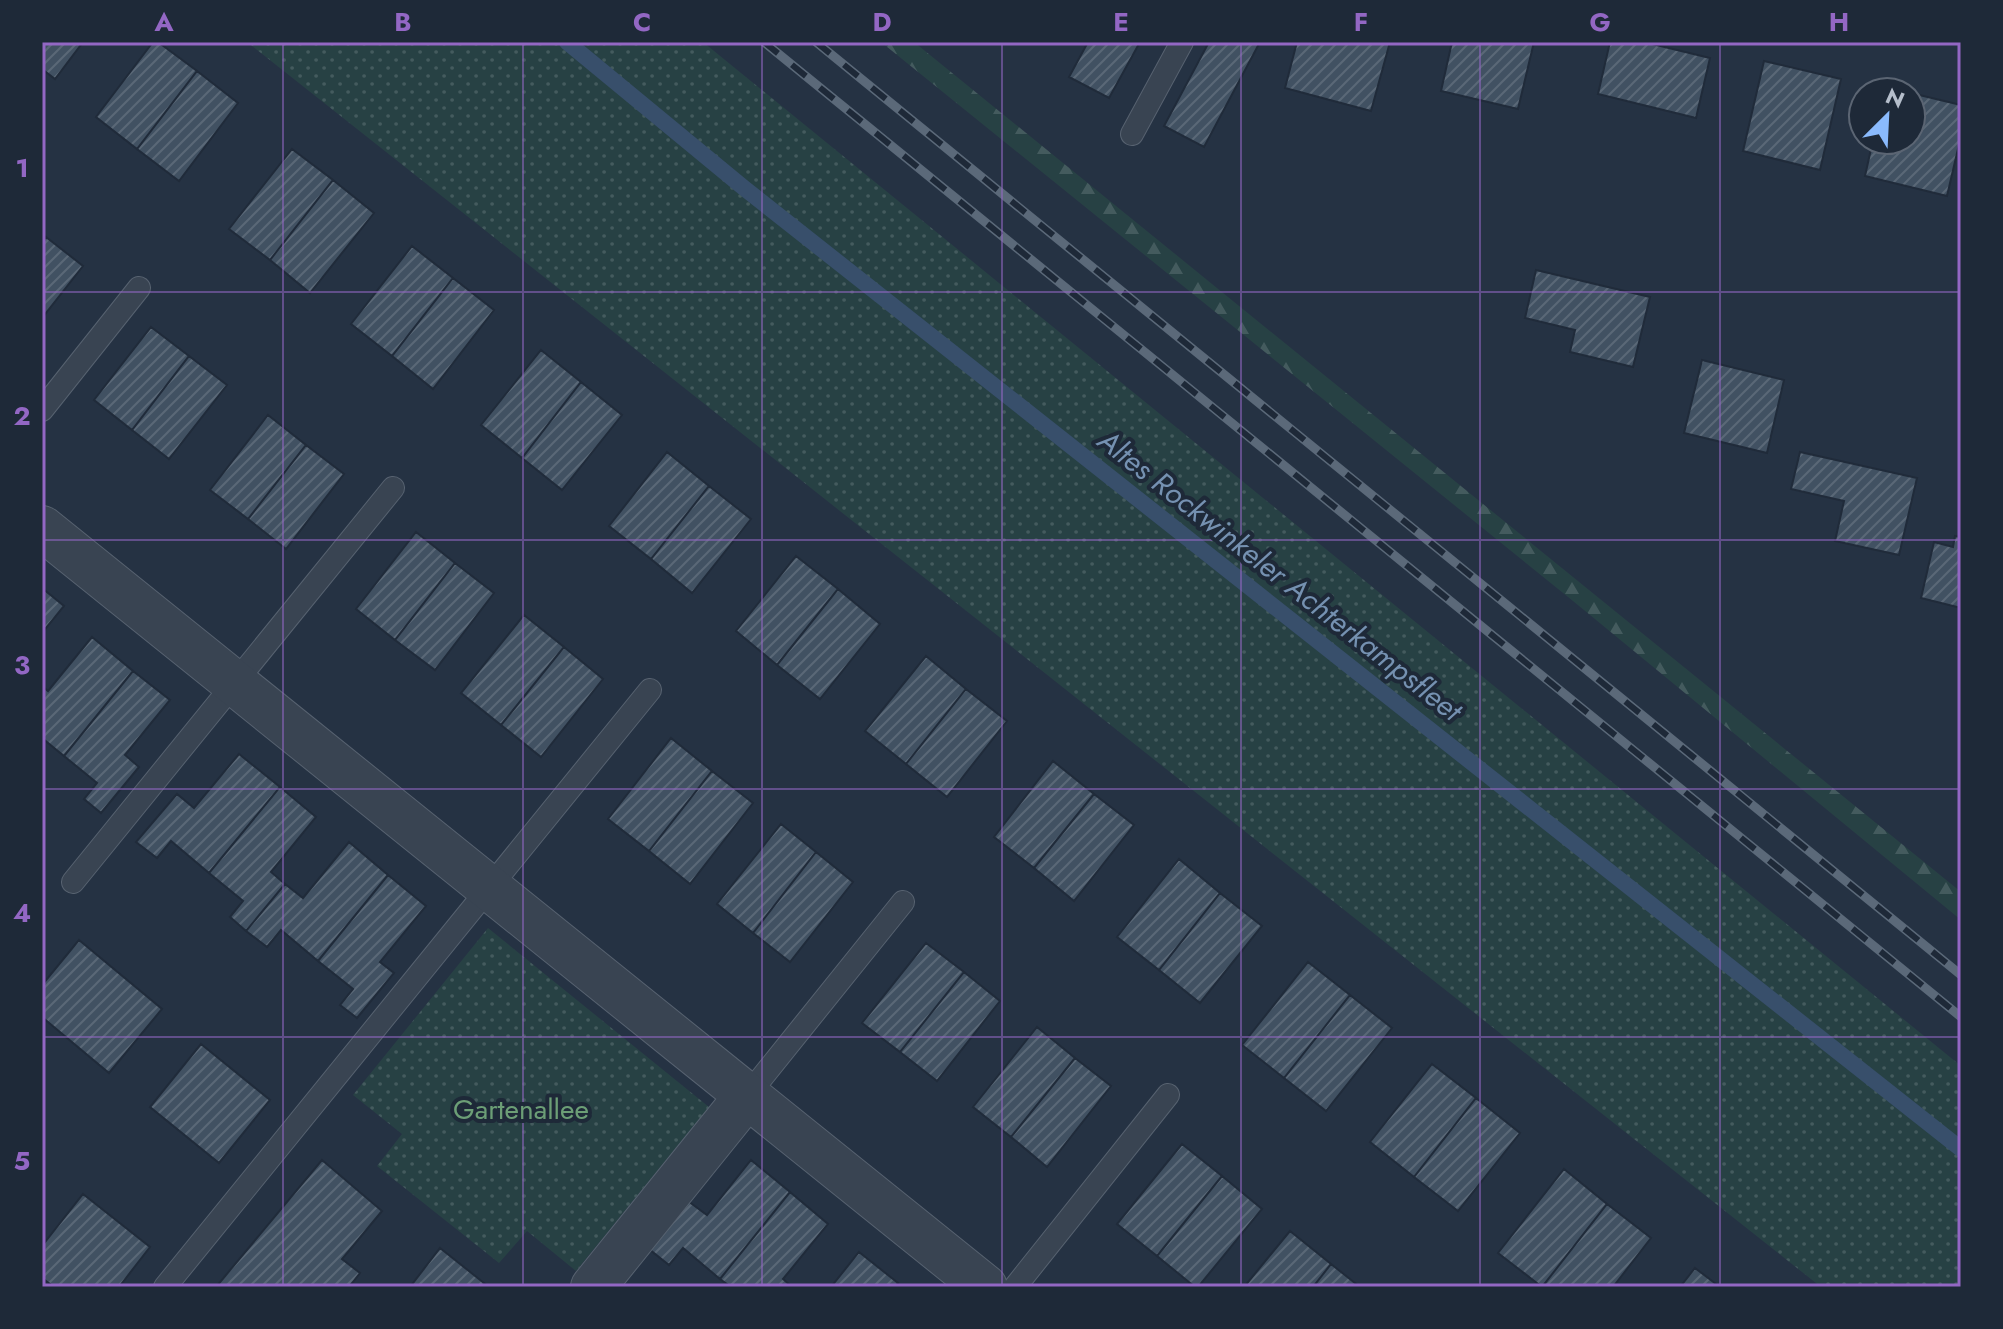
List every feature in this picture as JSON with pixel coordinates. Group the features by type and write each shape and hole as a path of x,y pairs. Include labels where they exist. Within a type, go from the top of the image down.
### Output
{"street":[{"path":"42,528 985,1287"},
{"path":"593,1287 747,1096"}],"lane":[{"path":"1132,134 1182,42"},
{"path":"42,410 139,288"},
{"path":"73,882 393,488"},
{"path":"165,1287 650,690"},
{"path":"747,1096 903,902"},
{"path":"1015,1287 1168,1095"}],"green space":[{"path":"247,42 703,42 1961,1066 1961,1287 1821,1287"},
{"path":"881,42 914,42 1961,892 1961,920 1573,601"},
{"name":"Gartenallee","path":"488,928 709,1107 576,1271 527,1231 499,1263 377,1166 402,1134 353,1095"}],"building":[{"path":"42,42 83,42 55,79 42,69"},
{"path":"153,42 158,42 197,71 137,149 96,117"},
{"path":"1088,42 1140,42 1109,98 1069,77"},
{"path":"1209,42 1260,42 1204,147 1164,126"},
{"path":"1297,42 1390,42 1371,111 1285,88"},
{"path":"1452,42 1534,42 1518,109 1441,91"},
{"path":"1610,42 1644,42 1710,58 1696,118 1598,94"},
{"path":"1764,61 1841,79 1820,170 1743,151"},
{"path":"197,71 238,103 179,181 137,149"},
{"path":"1927,97 1961,105 1961,136 1947,196 1865,176 1869,156 1927,156"},
{"path":"292,149 333,180 270,260 229,229"},
{"path":"333,180 374,213 310,293 270,260"},
{"path":"46,237 83,266 42,318 42,242"},
{"path":"412,246 453,278 392,356 351,324"},
{"path":"1536,270 1650,297 1633,367 1570,352 1575,330 1525,318"},
{"path":"453,278 494,310 433,389 392,356"},
{"path":"151,327 189,356 132,430 94,400"},
{"path":"541,350 581,382 522,458 481,425"},
{"path":"189,356 227,385 169,459 132,430"},
{"path":"1702,360 1784,380 1767,453 1684,433"},
{"path":"581,382 622,415 562,490 522,458"},
{"path":"268,415 306,445 248,519 210,490"},
{"path":"306,445 344,474 286,549 248,519"},
{"path":"667,452 709,486 651,559 609,526"},
{"path":"1800,452 1917,478 1899,555 1835,541 1844,501 1791,489"},
{"path":"709,486 751,519 692,593 651,559"},
{"path":"416,532 455,563 395,640 356,609"},
{"path":"1955,536 1961,537 1961,608 1921,598 1934,542 1953,547"},
{"path":"796,556 838,589 777,665 736,631"},
{"path":"455,563 494,593 435,670 395,640"},
{"path":"42,588 64,606 42,633"},
{"path":"838,589 880,624 820,699 777,665"},
{"path":"524,615 564,647 501,725 461,693"},
{"path":"92,637 133,671 64,756 42,738 42,686 48,691"},
{"path":"564,647 603,679 541,757 501,725"},
{"path":"926,656 966,689 906,764 865,731"},
{"path":"133,671 170,700 125,755 139,767 101,813 84,799 97,783 64,756"},
{"path":"966,689 1007,721 947,797 906,764"},
{"path":"671,738 712,771 649,851 608,819"},
{"path":"239,754 280,787 209,873 171,841 157,858 136,842 177,794 194,808"},
{"path":"1053,761 1094,794 1034,868 994,837"},
{"path":"712,771 753,803 690,884 649,851"},
{"path":"280,787 316,817 271,872 285,884 246,931 230,917 243,901 209,873"},
{"path":"1094,794 1134,825 1074,901 1034,868"},
{"path":"781,824 816,852 753,933 717,904"},
{"path":"349,842 388,875 318,961 281,930 267,947 246,931 285,884 303,898"},
{"path":"816,852 853,882 790,962 753,933"},
{"path":"1179,859 1220,893 1159,970 1117,937"},
{"path":"388,875 426,906 380,962 394,973 357,1018 340,1005 353,989 318,961"},
{"path":"1220,893 1262,926 1200,1003 1159,970"},
{"path":"79,940 162,1009 109,1073 42,1017 42,985"},
{"path":"926,943 964,972 900,1052 862,1023"},
{"path":"1308,962 1350,995 1284,1078 1242,1045"},
{"path":"964,972 1000,1001 937,1081 900,1052"},
{"path":"1350,995 1392,1028 1326,1111 1284,1078"},
{"path":"1037,1027 1075,1058 1011,1137 973,1107"},
{"path":"201,1044 270,1100 219,1163 150,1107"},
{"path":"1075,1058 1111,1086 1047,1167 1011,1137"},
{"path":"1432,1064 1476,1098 1414,1177 1370,1142"},
{"path":"1476,1098 1520,1133 1458,1211 1414,1177"},
{"path":"1182,1144 1222,1176 1157,1256 1117,1224"},
{"path":"322,1160 382,1211 342,1259 360,1273 349,1287 216,1287"},
{"path":"751,1160 790,1192 720,1279 683,1248 669,1265 649,1249 688,1201 707,1215"},
{"path":"1564,1169 1607,1204 1542,1287 1498,1253"},
{"path":"1222,1176 1262,1209 1195,1287 1157,1256"},
{"path":"790,1192 828,1224 783,1279 792,1287 731,1287 720,1279"},
{"path":"83,1194 150,1247 119,1287 54,1287 42,1278 42,1246"},
{"path":"1607,1204 1651,1238 1613,1287 1542,1287"},
{"path":"1290,1231 1331,1264 1313,1287 1244,1287"},
{"path":"440,1248 489,1287 410,1287"},
{"path":"859,1252 898,1283 895,1287 831,1287"},
{"path":"1331,1264 1360,1287 1313,1287"},
{"path":"1695,1268 1720,1287 1680,1287"}],"waterway":[{"name":"Altes Rockwinkeler Achterkampsfleet","path":"567,42 744,188 1961,1149"}],"railway":[{"path":"764,42 1961,1017"},
{"path":"816,42 1961,975"}]}
